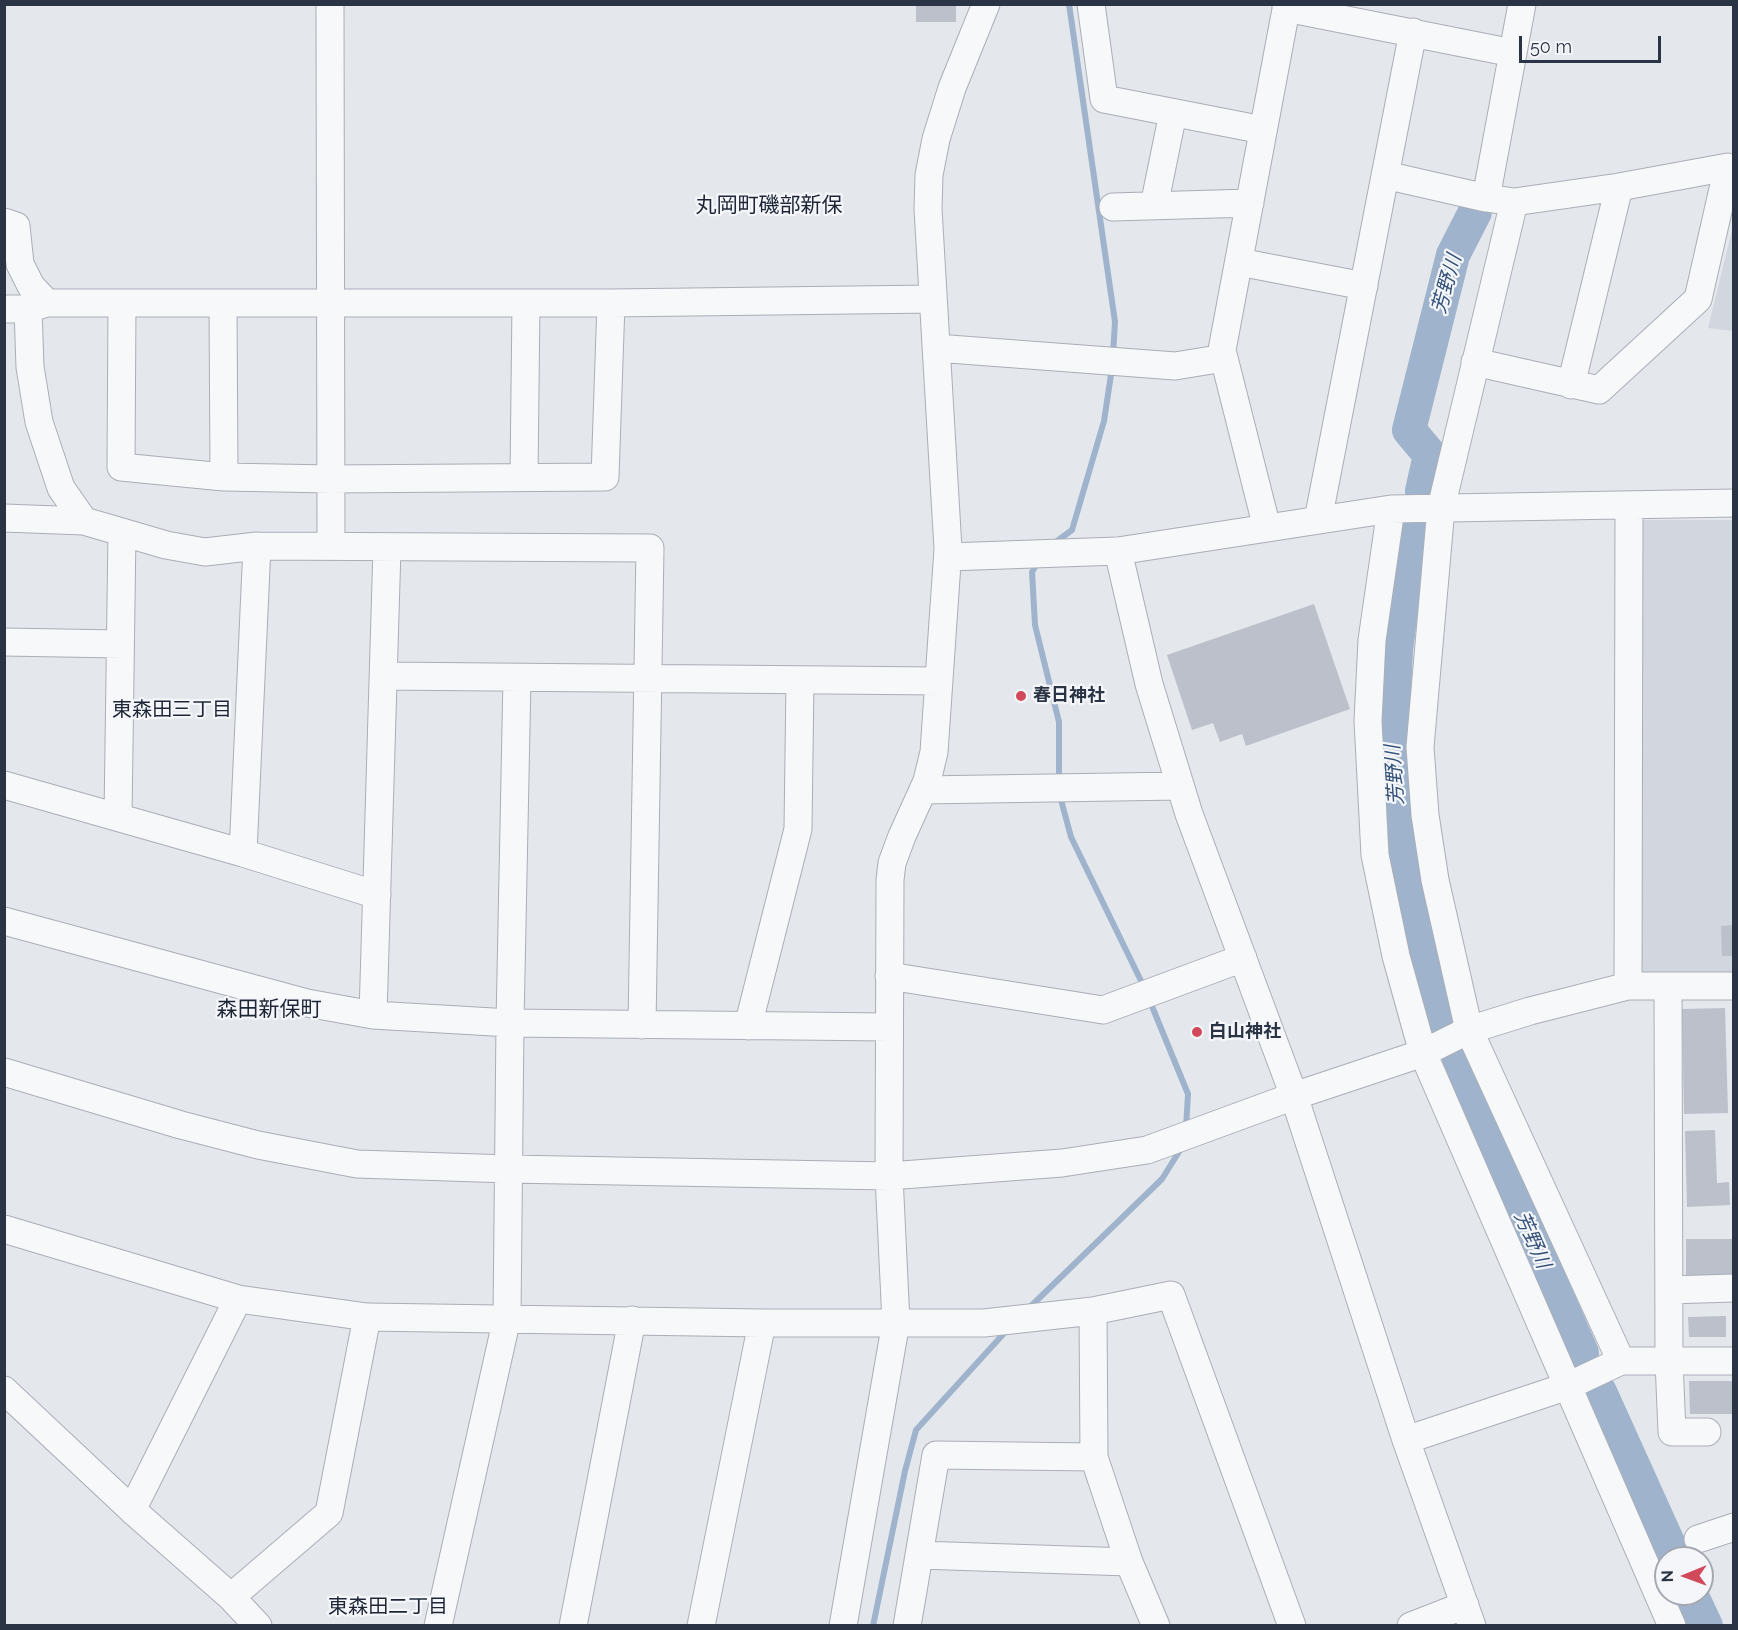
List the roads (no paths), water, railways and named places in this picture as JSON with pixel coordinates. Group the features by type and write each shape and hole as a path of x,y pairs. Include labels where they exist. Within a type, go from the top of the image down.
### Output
{"street":[{"path":"330,4 331,546"},
{"path":"843,1626 896,1322 889,1176 890,880 892,863 923,790 934,752 948,556 928,209 929,175 936,139 952,88 986,4"},
{"path":"1091,4 1104,99 1263,130"},
{"path":"1486,198 1522,4"},
{"path":"1267,528 1222,350 1287,6 1512,53"},
{"path":"1318,520 1413,32"},
{"path":"1154,206 1173,113"},
{"path":"1385,175 1486,198 1515,202 1618,187 1728,167 1698,299 1599,390 1475,362"},
{"path":"1571,385 1618,187"},
{"path":"1515,202 1441,508 1420,747 1425,815 1435,880 1469,1030 1621,1361"},
{"path":"1113,207 1250,203"},
{"path":"4,222 16,226 20,264 32,286 26,307 30,367 39,422 61,488 84,521"},
{"path":"1239,262 1364,286"},
{"path":"26,307 122,303 610,303 933,299"},
{"path":"122,303 121,467 224,477 331,479 605,477 610,303"},
{"path":"223,303 224,477"},
{"path":"524,476 526,303"},
{"path":"936,348 1175,366 1224,358"},
{"path":"948,556 1118,551 1390,508 1734,503"},
{"path":"1628,986 1629,506"},
{"path":"1390,508 1372,640 1368,721 1375,855 1396,956 1423,1053 1672,1626"},
{"path":"4,518 84,521 166,544 205,552 257,546 650,548 642,1025"},
{"path":"118,816 122,532"},
{"path":"243,853 257,546"},
{"path":"373,1015 387,548"},
{"path":"1118,551 1149,684 1180,786 1294,1096 1406,1440 1469,1615 1411,1626"},
{"path":"4,642 120,644"},
{"path":"383,676 939,681"},
{"path":"438,1626 507,1318 517,678"},
{"path":"748,1026 798,829 800,680"},
{"path":"4,785 118,816 376,895"},
{"path":"923,790 1180,786"},
{"path":"4,921 307,1003 373,1015 510,1023 889,1027"},
{"path":"890,976 1103,1010 1243,958"},
{"path":"4,1072 181,1125 258,1145 357,1164 889,1176 1062,1163 1147,1150 1294,1096 1423,1053 1469,1030 1530,1011 1628,986 1734,986"},
{"path":"1668,986 1669,1361 1672,1432 1707,1432"},
{"path":"4,1228 238,1299 367,1317 762,1323 984,1323 1093,1311 1171,1295 1292,1626"},
{"path":"1669,1290 1734,1288"},
{"path":"132,1510 238,1299"},
{"path":"1093,1311 1094,1457 1129,1562 1156,1626"},
{"path":"231,1597 329,1513 367,1317"},
{"path":"573,1626 632,1320"},
{"path":"701,1626 762,1323"},
{"path":"1406,1440 1568,1386 1621,1361 1734,1361"},
{"path":"4,1390 132,1510 231,1597 258,1626"},
{"path":"907,1626 936,1455 1094,1457"},
{"path":"1698,1539 1734,1527"},
{"path":"919,1555 1129,1562"}],"waterway":[{"path":"1069,4 1115,322 1113,354"},
{"name":"芳野川","path":"1422,491 1430,455 1409,430 1453,255 1475,212"},
{"path":"1053,544 1072,530 1104,421 1112,368"},
{"name":"芳野川","path":"1415,524 1396,650 1391,758 1405,888 1437,1023"},
{"path":"1039,561 1032,572 1035,625 1059,722 1059,780"},
{"path":"1060,796 1071,837 1144,987"},
{"path":"1149,999 1188,1094 1186,1128"},
{"name":"芳野川","path":"1453,1061 1582,1353"},
{"path":"1029,1308 1162,1179 1182,1147"},
{"path":"873,1626 905,1471 916,1430 1007,1330"},
{"name":"芳野川","path":"1600,1392 1670,1546"},
{"name":"芳野川","path":"1697,1606 1706,1626"}],"place":[{"name":"春日神社","path":"1021,696"},
{"name":"白山神社","path":"1197,1032"}],"district":[{"name":"丸岡町磯部新保","path":"769,206"},
{"name":"東森田三丁目","path":"172,710"},
{"name":"森田新保町","path":"269,1010"},
{"name":"東森田二丁目","path":"388,1607"}]}
